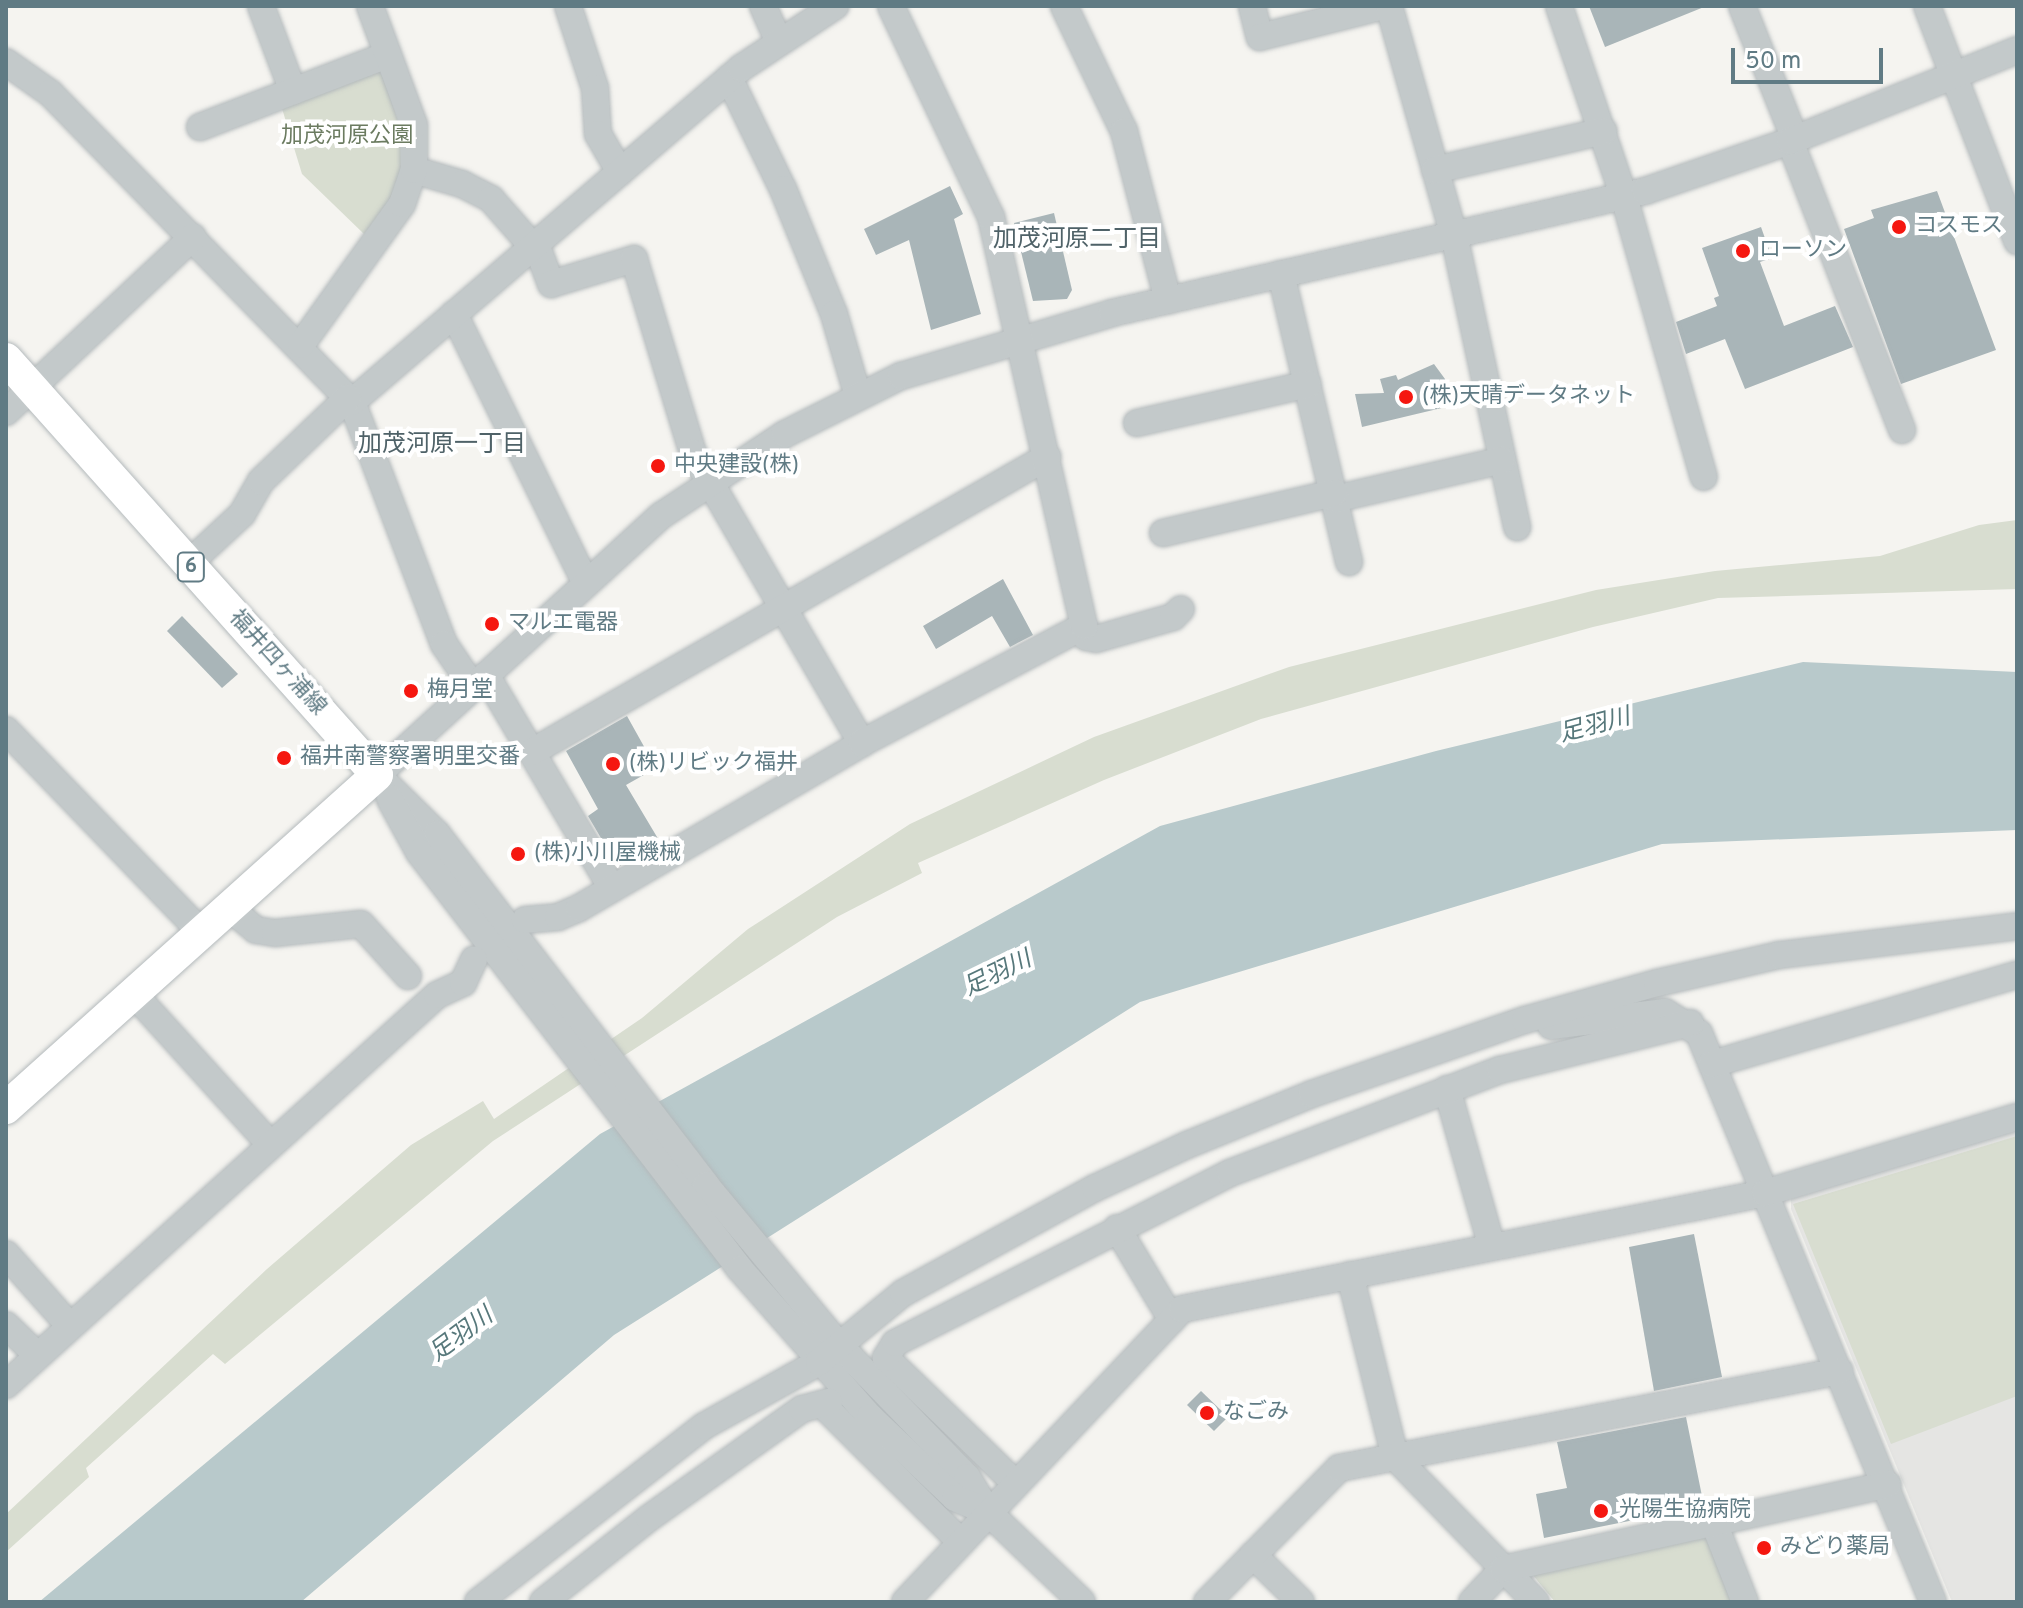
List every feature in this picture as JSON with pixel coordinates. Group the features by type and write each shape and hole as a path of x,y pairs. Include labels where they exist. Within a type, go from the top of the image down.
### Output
{"main road":[{"name":"福井四ヶ浦線","path":"6,359 377,775"},
{"path":"6,1108 377,775"}],"street":[{"path":"261,6 293,91"},
{"path":"301,345 402,204 414,170 414,125 370,6"},
{"path":"568,6 595,88 598,134 620,172"},
{"path":"763,6 778,39"},
{"path":"188,564 242,514 261,481 350,400 729,78 778,39 835,6"},
{"path":"891,6 991,217 1021,338 1086,637 1096,639 1173,617 1181,609"},
{"path":"1064,6 1124,131 1168,300"},
{"path":"1252,6 1260,37 1386,6 1454,235 1517,527"},
{"path":"1559,6 1604,131 1704,477"},
{"path":"1742,6 1902,430"},
{"path":"1927,6 2017,241"},
{"path":"377,775 586,583 709,480 858,396 942,360 1021,338 1168,300 1624,197 1792,140 2017,50"},
{"path":"200,127 388,55"},
{"path":"6,62 50,93 301,345 350,400 444,644 479,681 532,752 611,886"},
{"path":"729,78 828,300 858,396"},
{"path":"1435,170 1604,131"},
{"path":"414,170 462,184 491,199 535,245 551,284 634,259 693,453 862,743"},
{"path":"6,412 193,237"},
{"path":"1281,274 1349,562"},
{"path":"454,314 586,583"},
{"path":"1137,423 1308,384"},
{"path":"532,752 1047,457"},
{"path":"1163,533 1502,460"},
{"path":"525,920 558,917 862,743 1084,626"},
{"path":"6,730 201,932"},
{"path":"377,775 437,834 825,1349"},
{"path":"377,775 419,852 520,986 825,1349 967,1477 988,1512 1082,1602"},
{"path":"229,908 256,930 275,933 361,924 408,976"},
{"path":"478,1602 704,1426 825,1349 903,1293 1095,1188 1312,1094 1525,1020 1779,955 2017,926"},
{"path":"6,1385 437,995 463,983 474,959"},
{"path":"1712,1064 2017,975"},
{"path":"133,993 270,1144"},
{"path":"1525,1020 1544,1026 1665,1012 1690,1023 1712,1064 1888,1484 1933,1602"},
{"path":"1015,1483 886,1358 895,1343 914,1330 1230,1173 1500,1070 1690,1023"},
{"path":"1447,1089 1492,1247"},
{"path":"905,1602 1182,1309 1765,1193 2017,1117"},
{"path":"1117,1228 1172,1320"},
{"path":"6,1254 69,1325"},
{"path":"1350,1275 1395,1457 1536,1602"},
{"path":"6,1325 37,1355"},
{"path":"1207,1602 1339,1468 1840,1371"},
{"path":"543,1602 649,1518 790,1418 826,1404 961,1542"},
{"path":"1472,1602 1503,1569 1888,1484"},
{"path":"1714,1523 1745,1602"},
{"path":"1253,1555 1301,1602"}],"shaded area":[{"path":"2017,1129 2017,1602 1952,1602 1791,1209 1791,1199"}],"green space":[{"name":"加茂河原公園","path":"381,69 400,127 401,175 387,206 364,234 302,174 280,102"},
{"path":"2017,520 2017,589 1718,598 1593,627 1261,719 1104,780 918,863 922,873 837,917 493,1141 225,1364 213,1354 86,1468 89,1477 6,1552 6,1514 267,1269 411,1145 483,1101 494,1119 642,1018 748,929 910,824 1094,737 1289,667 1596,590 1715,571 1880,556 1979,525"},
{"path":"2017,1136 2017,1396 1891,1444 1793,1204"},
{"path":"1700,1535 1710,1540 1734,1602 1555,1602 1532,1574"}],"water":[{"name":"足羽川","path":"1803,662 2017,672 2017,830 1662,844 1140,1002 614,1335 301,1602 39,1602 600,1134 1160,826 1436,751"}],"building":[{"path":"1589,6 1704,6 1704,7 1605,47"},
{"path":"950,186 963,214 954,219 981,314 931,330 909,240 876,255 864,229"},
{"path":"1937,191 1996,350 1901,384 1844,229 1874,218 1871,210"},
{"path":"1054,213 1072,290 1067,299 1033,301 1014,223"},
{"path":"1761,227 1772,258 1760,262 1784,326 1835,306 1853,347 1745,389 1725,339 1686,354 1676,322 1717,306 1714,298 1719,296 1702,248"},
{"path":"1434,364 1445,379 1450,406 1362,427 1355,394 1384,393 1380,379 1396,375 1398,380"},
{"path":"1003,579 1033,635 1010,647 992,616 936,649 923,626"},
{"path":"182,616 238,674 222,688 167,631"},
{"path":"627,716 656,768 626,785 660,842 618,867 588,816 598,809 566,751"},
{"path":"1694,1234 1722,1377 1654,1391 1629,1247"},
{"path":"1201,1391 1228,1417 1214,1431 1187,1405"},
{"path":"1686,1417 1704,1506 1544,1538 1536,1494 1567,1488 1557,1442"}],"place":[{"name":"コスモス","path":"1899,227"},
{"name":"ローソン","path":"1743,251"},
{"name":"(株)天晴データネット","path":"1406,397"},
{"name":"中央建設(株)","path":"658,466"},
{"name":"マルエ電器","path":"492,624"},
{"name":"梅月堂","path":"411,691"},
{"name":"福井南警察署明里交番","path":"284,758"},
{"name":"(株)リビック福井","path":"613,764"},
{"name":"(株)小川屋機械","path":"518,854"},
{"name":"なごみ","path":"1207,1413"},
{"name":"光陽生協病院","path":"1601,1511"},
{"name":"みどり薬局","path":"1764,1548"}],"district":[{"name":"加茂河原二丁目","path":"1077,241"},
{"name":"加茂河原一丁目","path":"442,446"}]}
